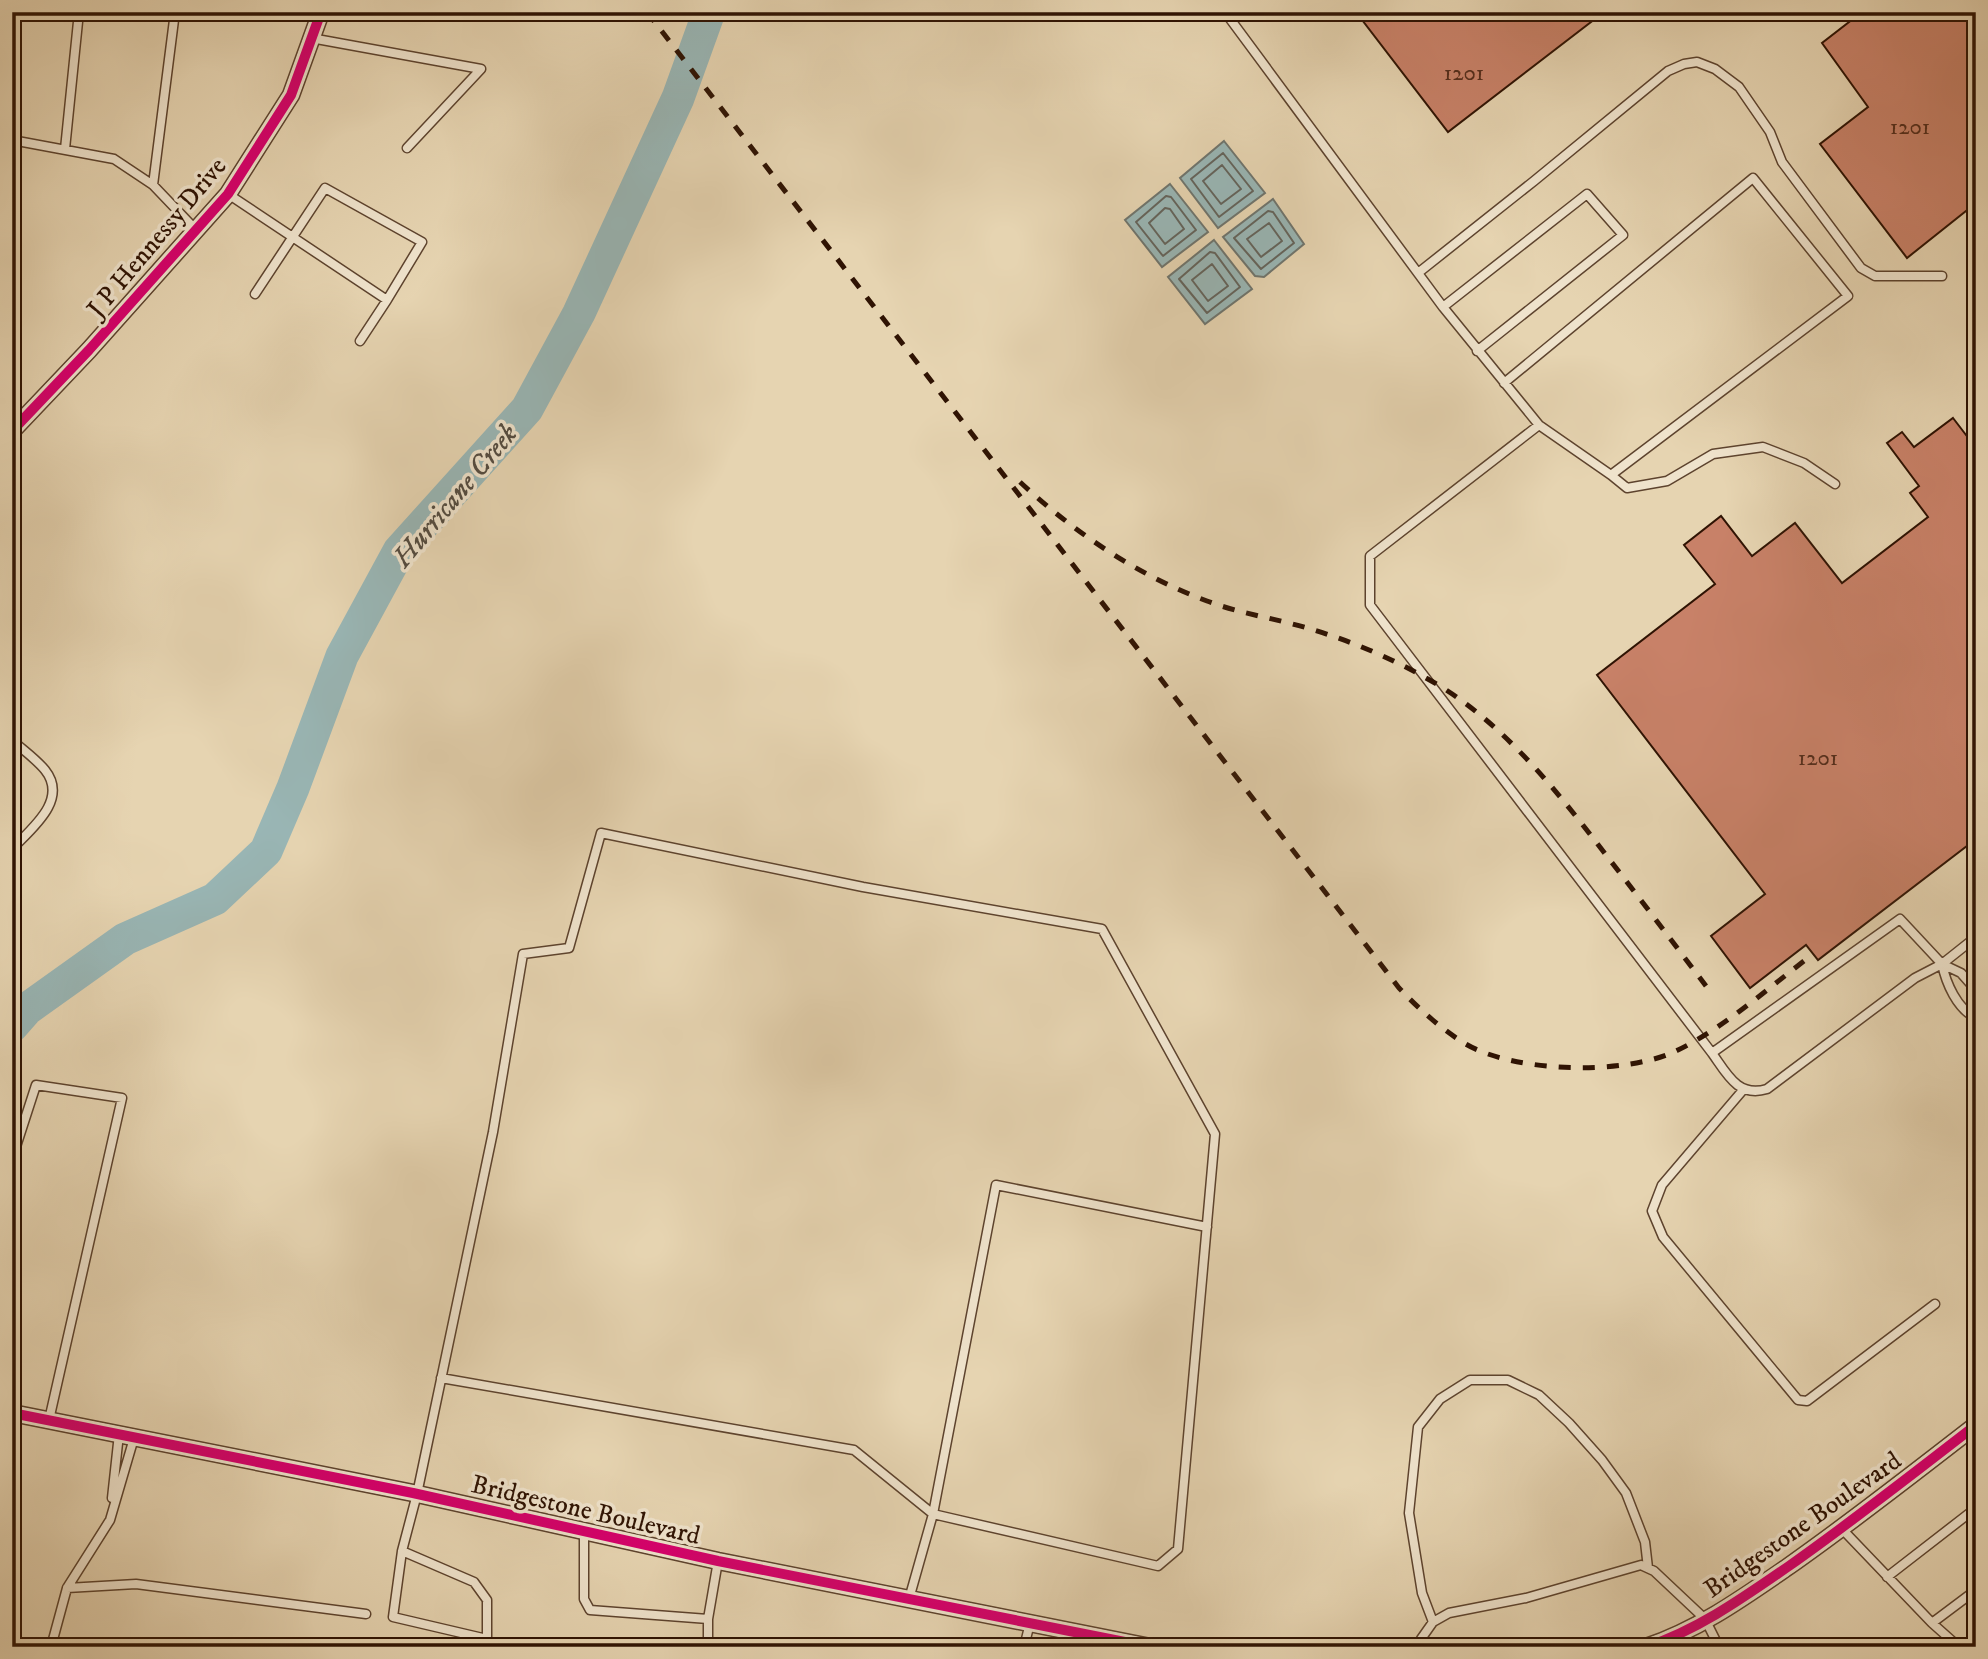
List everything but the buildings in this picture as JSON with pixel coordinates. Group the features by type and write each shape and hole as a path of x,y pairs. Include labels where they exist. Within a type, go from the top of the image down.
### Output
{"street":[{"name":"J P Hennessy Drive","path":"12,431 89,350 228,194 291,95 321,12"},
{"name":"Bridgestone Boulevard","path":"12,1413 417,1494 718,1561 1030,1623 1099,1642 1150,1647"},
{"name":"Bridgestone Boulevard","path":"1646,1647 1734,1605 1842,1529 1976,1425"}],"lane":[{"path":"65,149 79,12"},
{"path":"153,185 175,12"},
{"path":"1225,12 1476,351 1539,425 1627,488 1667,481 1713,454 1763,447 1804,463 1835,484"},
{"path":"311,38 481,69 407,148"},
{"path":"1418,273 1668,71 1684,64 1698,62 1715,69 1739,86 1770,132 1782,162 1861,268 1875,276 1942,275"},
{"path":"12,140 114,159 153,185 196,230"},
{"path":"1504,383 1753,178 1848,296 1611,474"},
{"path":"255,294 325,188 422,242 360,341"},
{"path":"228,194 387,300"},
{"path":"1443,307 1587,194 1623,235 1476,351"},
{"path":"1539,425 1370,556 1370,605 1743,1090 1756,1092 1767,1089 1915,978 1942,964 1976,937"},
{"path":"12,740 47,772 54,792 47,811 12,849"},
{"path":"402,1550 474,1582 487,1600 487,1643 393,1617 402,1550 417,1494 493,1132 523,954 569,948 601,833 863,887 1102,929 1215,1133 1178,1549 1158,1566 933,1514 854,1450 442,1378"},
{"path":"1712,1053 1900,919 1942,964 1961,973 1976,990"},
{"path":"1942,964 1947,985 1970,1015 1976,1018"},
{"path":"12,1159 36,1085 122,1098 49,1420"},
{"path":"1743,1090 1662,1185 1652,1211 1663,1237 1798,1400 1807,1401 1935,1304"},
{"path":"909,1599 933,1514 996,1185 1207,1227"},
{"path":"1433,1622 1422,1594 1409,1513 1418,1427 1440,1399 1471,1380 1508,1380 1539,1395 1569,1423 1602,1460 1626,1493 1645,1542 1648,1568"},
{"path":"51,1647 67,1588 110,1520 127,1436"},
{"path":"110,1520 127,1436"},
{"path":"1887,1577 1976,1507"},
{"path":"1842,1529 1932,1623 1959,1647"},
{"path":"584,1531 584,1599 590,1610 708,1619"},
{"path":"708,1647 708,1619 718,1561"},
{"path":"1420,1647 1421,1639 1433,1622 1449,1613 1526,1598 1641,1566 1654,1571 1705,1619 1719,1647"},
{"path":"67,1588 136,1584 366,1614"},
{"path":"1932,1623 1976,1590"},
{"path":"1024,1647 1030,1623"},
{"path":"827,1644 843,1647"}],"water":[{"path":"1224,141 1265,193 1218,228 1180,178"},
{"path":"1170,184 1208,232 1162,267 1125,220"},
{"path":"1273,199 1304,244 1264,277 1255,276 1223,237"},
{"path":"1214,240 1252,289 1205,324 1168,277"}],"waterway":[{"name":"Hurricane Creek","path":"12,1026 27,1009 125,939 215,899 266,851 293,788 342,656 399,551 527,409 579,313 678,98 709,12"}],"railway":[{"path":"647,12 1399,988 1438,1025 1464,1043 1485,1053 1511,1060 1570,1068 1630,1064 1656,1058 1695,1041 1730,1018 1813,954"},
{"path":"1020,482 1085,535 1156,579 1220,606 1301,626 1357,645 1413,671 1454,695 1505,737 1551,786 1706,986"}],"cycle path":[{"path":"12,431 89,350 228,194 291,95 321,12"},
{"path":"12,1413 413,1493 718,1561 1150,1647"},
{"path":"1646,1647 1684,1632 1755,1589 1836,1532 1976,1425"}]}
